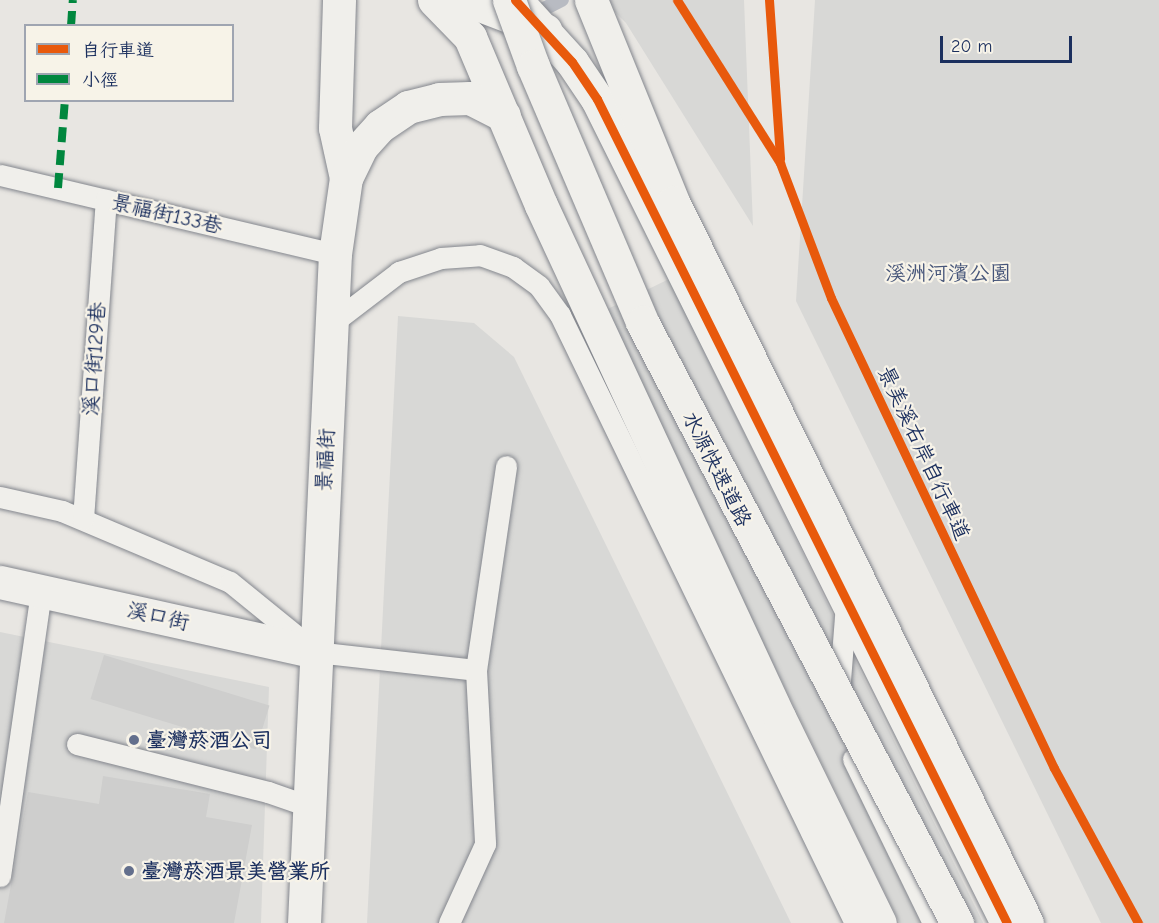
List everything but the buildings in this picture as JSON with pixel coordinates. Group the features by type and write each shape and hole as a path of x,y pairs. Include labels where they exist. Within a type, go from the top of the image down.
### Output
{"main road":[{"name":"景福街","path":"304,923 331,324 335,254 346,178 335,128 339,0"},
{"path":"434,0 470,37 541,205 769,696 880,923"},
{"path":"467,0 544,30"},
{"name":"水源快速道路","path":"509,0 533,66 642,322 957,923"},
{"path":"515,0 544,30 597,99 1007,923"},
{"path":"591,0 673,202 1027,923"},
{"path":"346,178 361,147 374,133 408,107 439,99 470,98 504,115"},
{"name":"溪口街","path":"0,582 316,652"}],"lane":[{"name":"景福街133巷","path":"0,175 335,254"},
{"name":"溪口街129巷","path":"83,519 106,200"},
{"path":"331,324 399,272 441,258 480,255 513,267 539,286 560,315 855,923"},
{"path":"449,923 485,844 476,670 506,466"},
{"path":"0,497 83,519 230,582 316,652 476,670"},
{"path":"0,876 3,837 41,590"},
{"path":"846,600 836,724 933,923"},
{"path":"77,744 268,792 311,807"}],"shaded area":[{"path":"603,0 744,0 753,226 626,23"},
{"name":"溪洲河濱公園","path":"815,0 1159,0 1159,923 1101,923 796,301"},
{"path":"669,279 983,923 900,923 602,312"},
{"path":"398,316 474,323 514,357 791,923 367,923"},
{"name":"臺灣菸酒公司","path":"0,632 269,687 261,923 0,923"}],"waterway":[{"path":"536,13 562,0"}],"marked path":[{"path":"71,24 73,0"},
{"path":"58,188 65,102"}],"cycle path":[{"path":"515,0 572,62 597,99 1007,923"},
{"name":"景美溪右岸自行車道","path":"677,0 780,163 831,298 1054,768 1138,923"},
{"path":"769,0 780,159"}],"place":[{"name":"臺灣菸酒公司","path":"134,740"},
{"name":"臺灣菸酒景美營業所","path":"129,871"}]}
